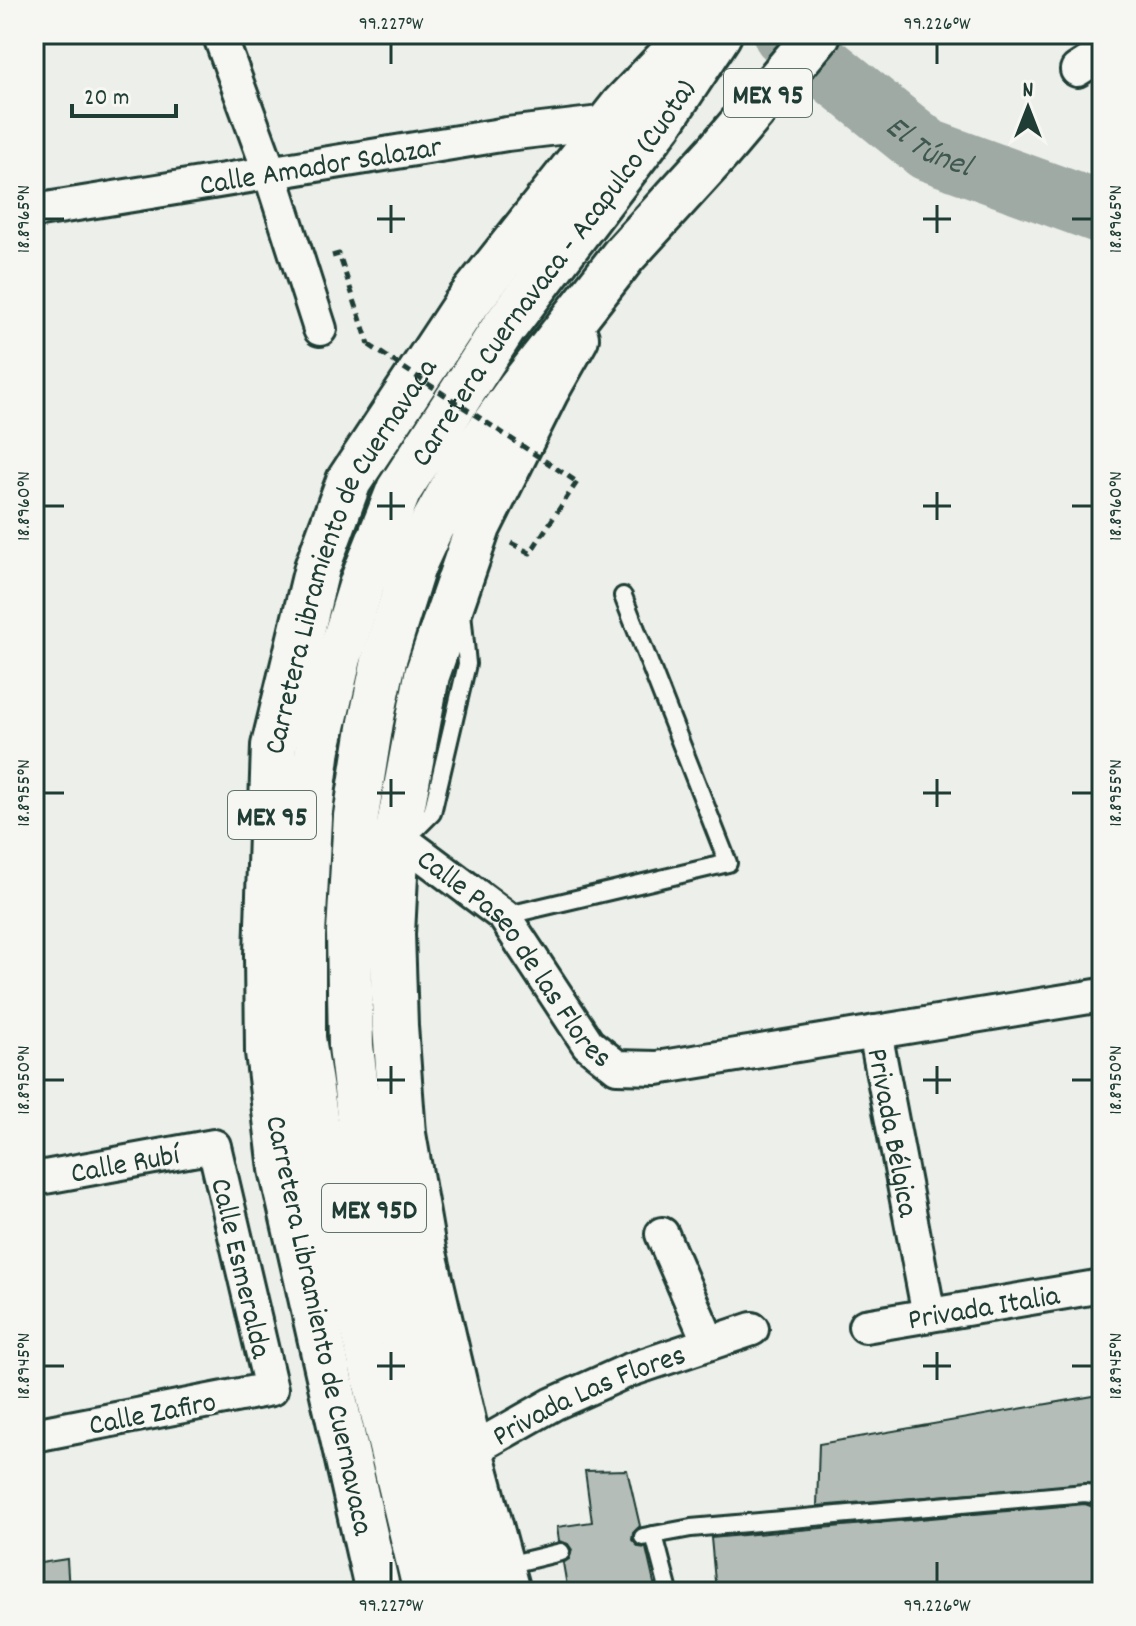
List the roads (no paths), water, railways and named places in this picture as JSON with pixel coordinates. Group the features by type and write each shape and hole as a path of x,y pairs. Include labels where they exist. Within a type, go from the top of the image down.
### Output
{"main road":[{"name":"Carretera Libramiento de Cuernavaca","path":"378,1592 280,1155 268,1052 267,955 274,746 317,568 349,481 464,307 631,117 692,34"},
{"name":"Carretera Cuernavaca - Acapulco (Cuota)","path":"426,1592 321,1155 303,1038 303,936 309,819 318,748 339,658 399,490 503,329 631,117 719,34"},
{"name":"MEX 95","path":"505,1579 470,1451 423,1249 403,1134 392,934 398,833 427,675 478,527 546,391 624,255 719,151 818,34"},
{"name":"Carretera Cuernavaca - Acapulco (Cuota)","path":"463,1592 384,1262 363,1150 351,1046 349,932 356,816 385,656 413,566 431,527 484,438 624,255"}],"street":[{"path":"219,34 270,173 320,329"},
{"name":"Calle Amador Salazar","path":"34,211 507,134 631,117"},
{"name":"Calle Paseo de las Flores","path":"398,833 504,916 588,1044 617,1067 657,1068 875,1032"},
{"name":"Privada Bélgica","path":"929,1315 875,1032 1102,995"},
{"name":"Calle Rubí","path":"34,1179 214,1146"},
{"name":"Calle Esmeralda","path":"214,1146 271,1389"},
{"name":"Privada Las Flores","path":"662,1234 709,1343"},
{"name":"Privada Italia","path":"865,1326 1102,1286"},
{"name":"Privada Las Flores","path":"470,1451 565,1399 627,1371 752,1329"},
{"name":"Calle Zafiro","path":"34,1435 271,1389"}],"lane":[{"path":"504,916 728,863 623,596"},
{"path":"669,1592 649,1536 691,1528 1085,1493 1100,1495 1102,1499"},
{"path":"505,1579 561,1552"}],"waterway":[{"name":"El Túnel","path":"784,34 928,150 1102,213"}]}
